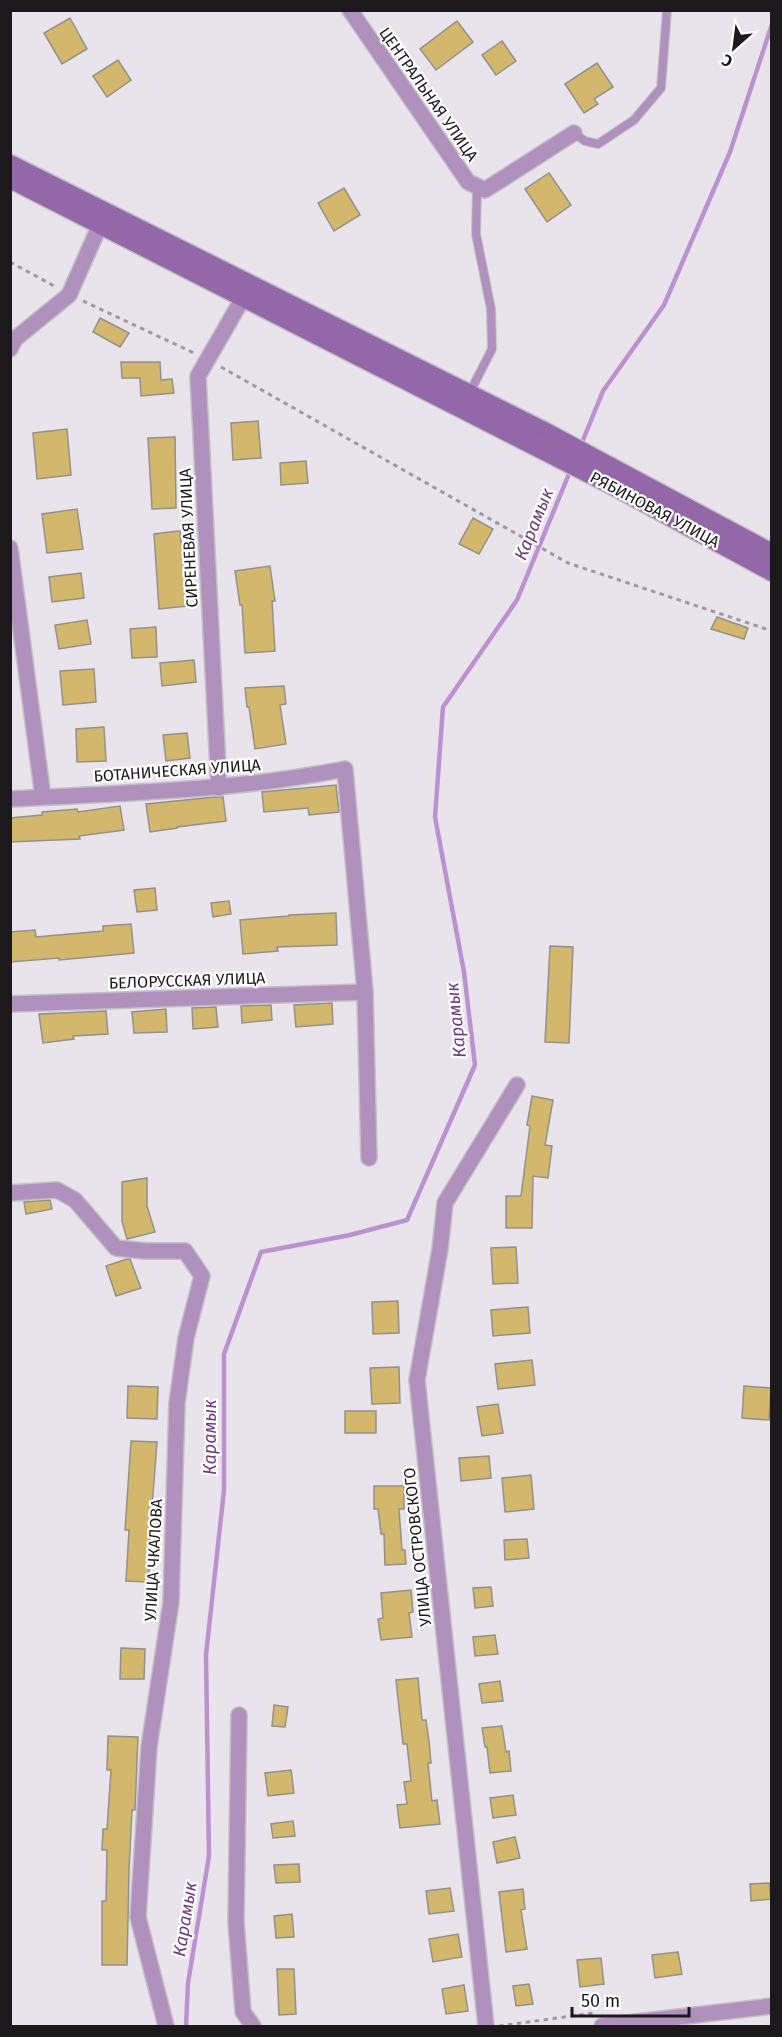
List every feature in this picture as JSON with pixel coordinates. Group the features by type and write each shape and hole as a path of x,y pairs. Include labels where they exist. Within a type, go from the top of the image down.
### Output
{"main road":[{"path":"10,164 465,402"},
{"path":"10,179 243,298 465,402"},
{"name":"РЯБИНОВАЯ УЛИЦА","path":"465,402 619,480 771,572"},
{"path":"619,480 771,552"}],"street":[{"name":"ЦЕНТРАЛЬНАЯ УЛИЦА","path":"350,10 468,182 481,188"},
{"path":"481,188 574,133"},
{"path":"10,349 15,339 69,295 100,225"},
{"name":"СИРЕНЕВАЯ УЛИЦА","path":"219,788 198,376 243,298"},
{"path":"10,549 43,797"},
{"name":"БОТАНИЧЕСКАЯ УЛИЦА","path":"10,799 219,788 314,776 345,769 365,992"},
{"path":"365,992 369,1158"},
{"name":"БЕЛОРУССКАЯ УЛИЦА","path":"10,1004 365,992"},
{"name":"УЛИЦА ОСТРОВСКОГО","path":"486,2026 417,1380 440,1249 445,1203 517,1084"},
{"name":"УЛИЦА ЧКАЛОВА","path":"10,1193 57,1190 75,1200 116,1248 185,1251 202,1276 186,1338 177,1403 171,1602 149,1747 138,1917 166,2026"},
{"path":"239,1715 236,1922 243,2012 253,2026"},
{"path":"602,2026 771,2006"}],"lane":[{"path":"574,133 585,141 598,144 634,120 661,88 667,10"},
{"path":"465,402 492,349 491,309 476,234 481,188"}],"path":[{"path":"10,262 69,295 207,360 568,563 771,631"}],"building":[{"path":"70,18 87,49 62,64 44,33"},
{"path":"457,21 473,42 436,70 420,49"},
{"path":"502,41 516,61 496,75 482,55"},
{"path":"118,60 131,80 107,97 93,76"},
{"path":"597,63 613,87 594,99 598,104 584,113 565,84"},
{"path":"549,173 571,205 547,222 525,189"},
{"path":"344,188 360,215 334,231 318,203"},
{"path":"100,318 129,333 120,347 93,332"},
{"path":"121,362 160,362 161,380 172,379 174,393 141,396 140,378 122,378"},
{"path":"258,421 261,458 233,460 231,423"},
{"path":"67,429 71,475 37,479 33,433"},
{"path":"175,437 176,508 152,509 148,438"},
{"path":"306,461 308,483 281,485 280,463"},
{"path":"77,509 83,549 47,553 42,514"},
{"path":"473,518 493,529 479,554 459,544"},
{"path":"180,531 187,606 159,609 154,534"},
{"path":"270,566 275,601 272,601 275,651 245,653 242,605 240,605 235,571"},
{"path":"81,573 84,598 52,602 49,577"},
{"path":"717,617 748,628 744,639 711,629"},
{"path":"87,620 91,644 59,649 55,625"},
{"path":"156,627 157,657 132,658 130,629"},
{"path":"194,660 196,682 162,686 160,663"},
{"path":"94,669 96,702 63,705 60,671"},
{"path":"284,686 286,704 280,705 286,744 255,749 245,688"},
{"path":"104,727 106,761 77,762 76,729"},
{"path":"187,733 190,758 166,761 163,735"},
{"path":"336,785 339,812 309,815 308,808 264,812 262,792"},
{"path":"223,797 226,821 150,832 146,804"},
{"path":"120,806 124,830 79,836 80,839 10,842 10,818 42,815 42,812 77,809 78,812"},
{"path":"155,888 157,910 137,912 134,890"},
{"path":"229,901 231,914 213,917 211,903"},
{"path":"336,913 337,945 277,947 278,951 243,954 240,920"},
{"path":"131,924 134,953 10,962 10,932 35,930 36,937 103,931 103,926"},
{"path":"550,946 573,947 569,1043 545,1042"},
{"path":"332,1003 333,1024 296,1027 294,1005"},
{"path":"271,1005 272,1020 242,1023 241,1006"},
{"path":"216,1007 218,1027 193,1029 192,1008"},
{"path":"166,1009 167,1032 134,1033 132,1012"},
{"path":"106,1011 108,1034 73,1036 74,1039 43,1043 39,1014"},
{"path":"532,1096 553,1100 545,1145 552,1146 548,1178 533,1176 532,1228 506,1228 506,1196 521,1196"},
{"path":"147,1178 147,1206 155,1232 127,1239 122,1221 122,1182"},
{"path":"50,1200 52,1209 26,1214 24,1202"},
{"path":"516,1247 518,1283 493,1284 491,1248"},
{"path":"130,1259 141,1288 116,1296 106,1266"},
{"path":"398,1301 399,1333 373,1334 372,1302"},
{"path":"528,1307 530,1333 493,1336 491,1310"},
{"path":"532,1360 535,1385 498,1389 495,1364"},
{"path":"399,1367 400,1403 372,1404 370,1368"},
{"path":"128,1386 158,1387 157,1419 127,1418"},
{"path":"744,1386 771,1388 769,1420 742,1418"},
{"path":"498,1404 503,1433 482,1436 477,1407"},
{"path":"345,1411 376,1411 376,1433 345,1433"},
{"path":"131,1441 157,1442 148,1582 126,1581 129,1530 125,1530"},
{"path":"489,1456 491,1478 461,1481 459,1458"},
{"path":"531,1475 534,1509 505,1512 502,1478"},
{"path":"374,1486 404,1486 404,1509 399,1509 402,1550 405,1550 406,1564 385,1565 384,1534 381,1534 378,1509 374,1509"},
{"path":"527,1539 529,1558 505,1560 504,1540"},
{"path":"491,1587 493,1606 475,1608 473,1588"},
{"path":"411,1590 413,1612 409,1613 412,1637 381,1640 378,1619 383,1618 381,1593"},
{"path":"495,1635 498,1654 475,1656 473,1637"},
{"path":"121,1648 145,1649 144,1679 120,1679"},
{"path":"418,1678 422,1720 426,1720 429,1741 431,1763 428,1763 432,1801 437,1800 440,1824 400,1828 397,1805 407,1804 404,1782 411,1781 407,1744 403,1744 396,1680"},
{"path":"500,1681 503,1701 482,1703 479,1684"},
{"path":"274,1705 288,1707 285,1727 272,1726"},
{"path":"502,1726 506,1752 509,1751 511,1771 490,1773 482,1728"},
{"path":"108,1736 138,1737 135,1810 132,1810 129,1871 127,1965 102,1965 102,1901 106,1901 107,1850 102,1850 103,1829 107,1829 111,1770 107,1770"},
{"path":"291,1770 294,1793 268,1796 265,1773"},
{"path":"513,1795 516,1815 493,1818 490,1798"},
{"path":"293,1821 295,1836 273,1838 271,1824"},
{"path":"515,1837 520,1858 497,1863 493,1842"},
{"path":"299,1864 300,1882 276,1883 274,1865"},
{"path":"769,1883 771,1899 751,1901 750,1884"},
{"path":"450,1888 454,1911 429,1914 426,1891"},
{"path":"523,1889 525,1909 521,1910 527,1949 506,1952 499,1892"},
{"path":"292,1914 294,1937 276,1938 274,1916"},
{"path":"458,1934 462,1957 433,1962 429,1939"},
{"path":"678,1952 682,1974 655,1978 652,1955"},
{"path":"601,1958 604,1984 580,1987 577,1960"},
{"path":"277,1969 294,1969 296,2014 279,2015"},
{"path":"529,1984 533,2004 516,2006 513,1986"},
{"path":"464,1985 468,2011 446,2014 442,1989"}],"waterway":[{"name":"Карамык","path":"581,445 603,391 664,305 730,152 772,24"},
{"name":"Карамык","path":"186,2026 188,1983 209,1856 206,1655 224,1490 224,1354 261,1252 350,1235 407,1220 475,1065 464,972 435,817 443,707 517,600 571,469"}]}
